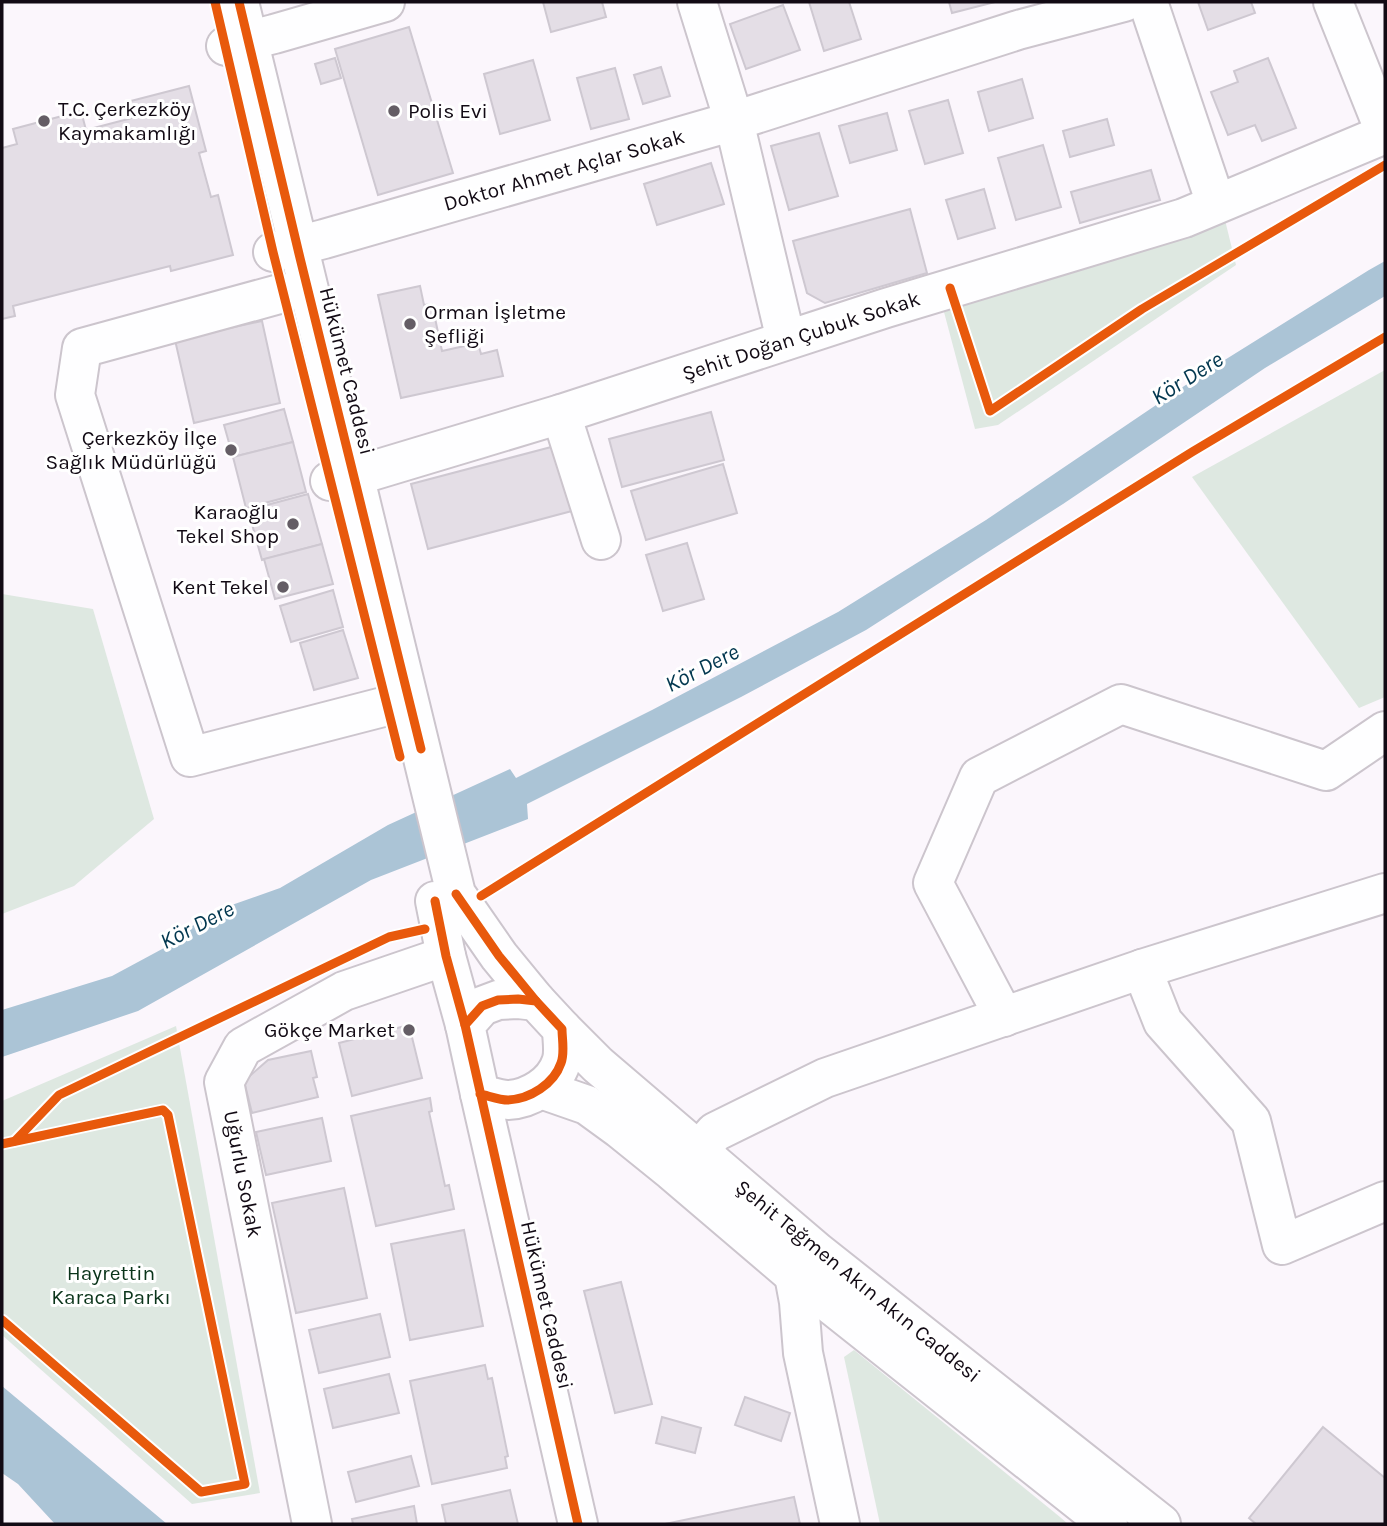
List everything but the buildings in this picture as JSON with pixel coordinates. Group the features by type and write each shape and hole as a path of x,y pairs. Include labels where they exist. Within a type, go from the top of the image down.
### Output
{"street":[{"name":"Hükümet Caddesi","path":"215,2 237,43 290,252 317,326 342,479 387,706 410,753"},
{"name":"Hükümet Caddesi","path":"237,43 239,2"},
{"path":"237,43 385,2"},
{"path":"697,2 734,121 786,340"},
{"name":"Doktor Ahmet Açlar Sokak","path":"290,252 350,232 734,121 1018,30 1124,2"},
{"path":"1149,2 1216,204"},
{"path":"1333,2 1385,133"},
{"name":"Şehit Doğan Çubuk Sokak","path":"342,479 561,414 937,292 1184,218 1385,133"},
{"name":"Hükümet Caddesi","path":"290,252 283,293 342,479 410,753"},
{"path":"317,326 299,292 283,293 82,348 75,395 190,757 387,706"},
{"path":"561,414 601,540"},
{"path":"1004,1017 933,883 978,777 1121,704 1326,771 1385,731"},
{"path":"410,753 445,898 446,956 465,1024 480,1094 508,1100 534,1092"},
{"path":"699,1150 715,1132 825,1078 1142,969 1385,893"},
{"path":"445,898 562,1029 562,1062 552,1078 534,1092 502,1131 495,1157"},
{"name":"Uğurlu Sokak","path":"313,1524 224,1082 243,1047 344,991 446,956"},
{"path":"1142,969 1163,1022 1251,1121 1282,1245 1385,1201"},
{"path":"465,1024 482,1006 498,1000 536,1001"},
{"name":"Şehit Teğmen Akın Akın Caddesi","path":"562,1029 598,1065 817,1252 1161,1524"},
{"name":"Şehit Teğmen Akın Akın Caddesi","path":"534,1092 587,1105 620,1129 794,1275 1108,1524"},
{"name":"Hükümet Caddesi","path":"480,1094 578,1524"},
{"path":"794,1275 803,1353 840,1524"}],"green space":[{"path":"1225,220 1236,265 998,425 975,429 944,312"},
{"path":"1385,370 1385,697 1359,708 1192,477"},
{"path":"2,594 93,609 154,819 74,886 2,914"},
{"name":"Hayrettin Karaca Parkı","path":"176,1026 260,1493 192,1504 2,1335 2,1101"},
{"path":"854,1350 1068,1524 880,1524 844,1357"}],"water":[{"name":"Kör Dere","path":"1385,261 1385,296 1265,368 1063,504 866,630 741,697 527,804 528,819 371,880 138,1011 2,1057 2,1010 112,976 164,948 209,913 280,888 388,825 510,769 516,778 838,612 986,520 1199,376"},
{"path":"2,1386 167,1524 55,1524 18,1484 2,1473"}],"cycle path":[{"path":"215,2 273,252 400,757"},
{"path":"239,2 421,749"},
{"path":"950,288 990,411 1142,309 1385,165"},
{"path":"481,896 1192,452 1385,337"},
{"path":"456,894 499,956 536,1001"},
{"path":"435,901 446,956 465,1025"},
{"path":"15,1141 59,1095 389,937 425,929"},
{"path":"480,1094 483,1095 498,1099 505,1100 525,1097 547,1084 558,1071 563,1055 562,1029 536,1001 498,1000 482,1006 465,1025 479,1087 493,1150 578,1524"},
{"path":"2,1144 163,1110 168,1115 245,1484 201,1492 2,1320"}],"place":[{"name":"Polis Evi","path":"394,111"},
{"name":"T.C. Çerkezköy Kaymakamlığı","path":"44,121"},
{"name":"Orman İşletme Şefliği","path":"410,324"},
{"name":"Çerkezköy İlçe Sağlık Müdürlüğü","path":"231,450"},
{"name":"Karaoğlu Tekel Shop","path":"293,524"},
{"name":"Kent Tekel","path":"283,587"},
{"name":"Gökçe Market","path":"409,1030"}]}
